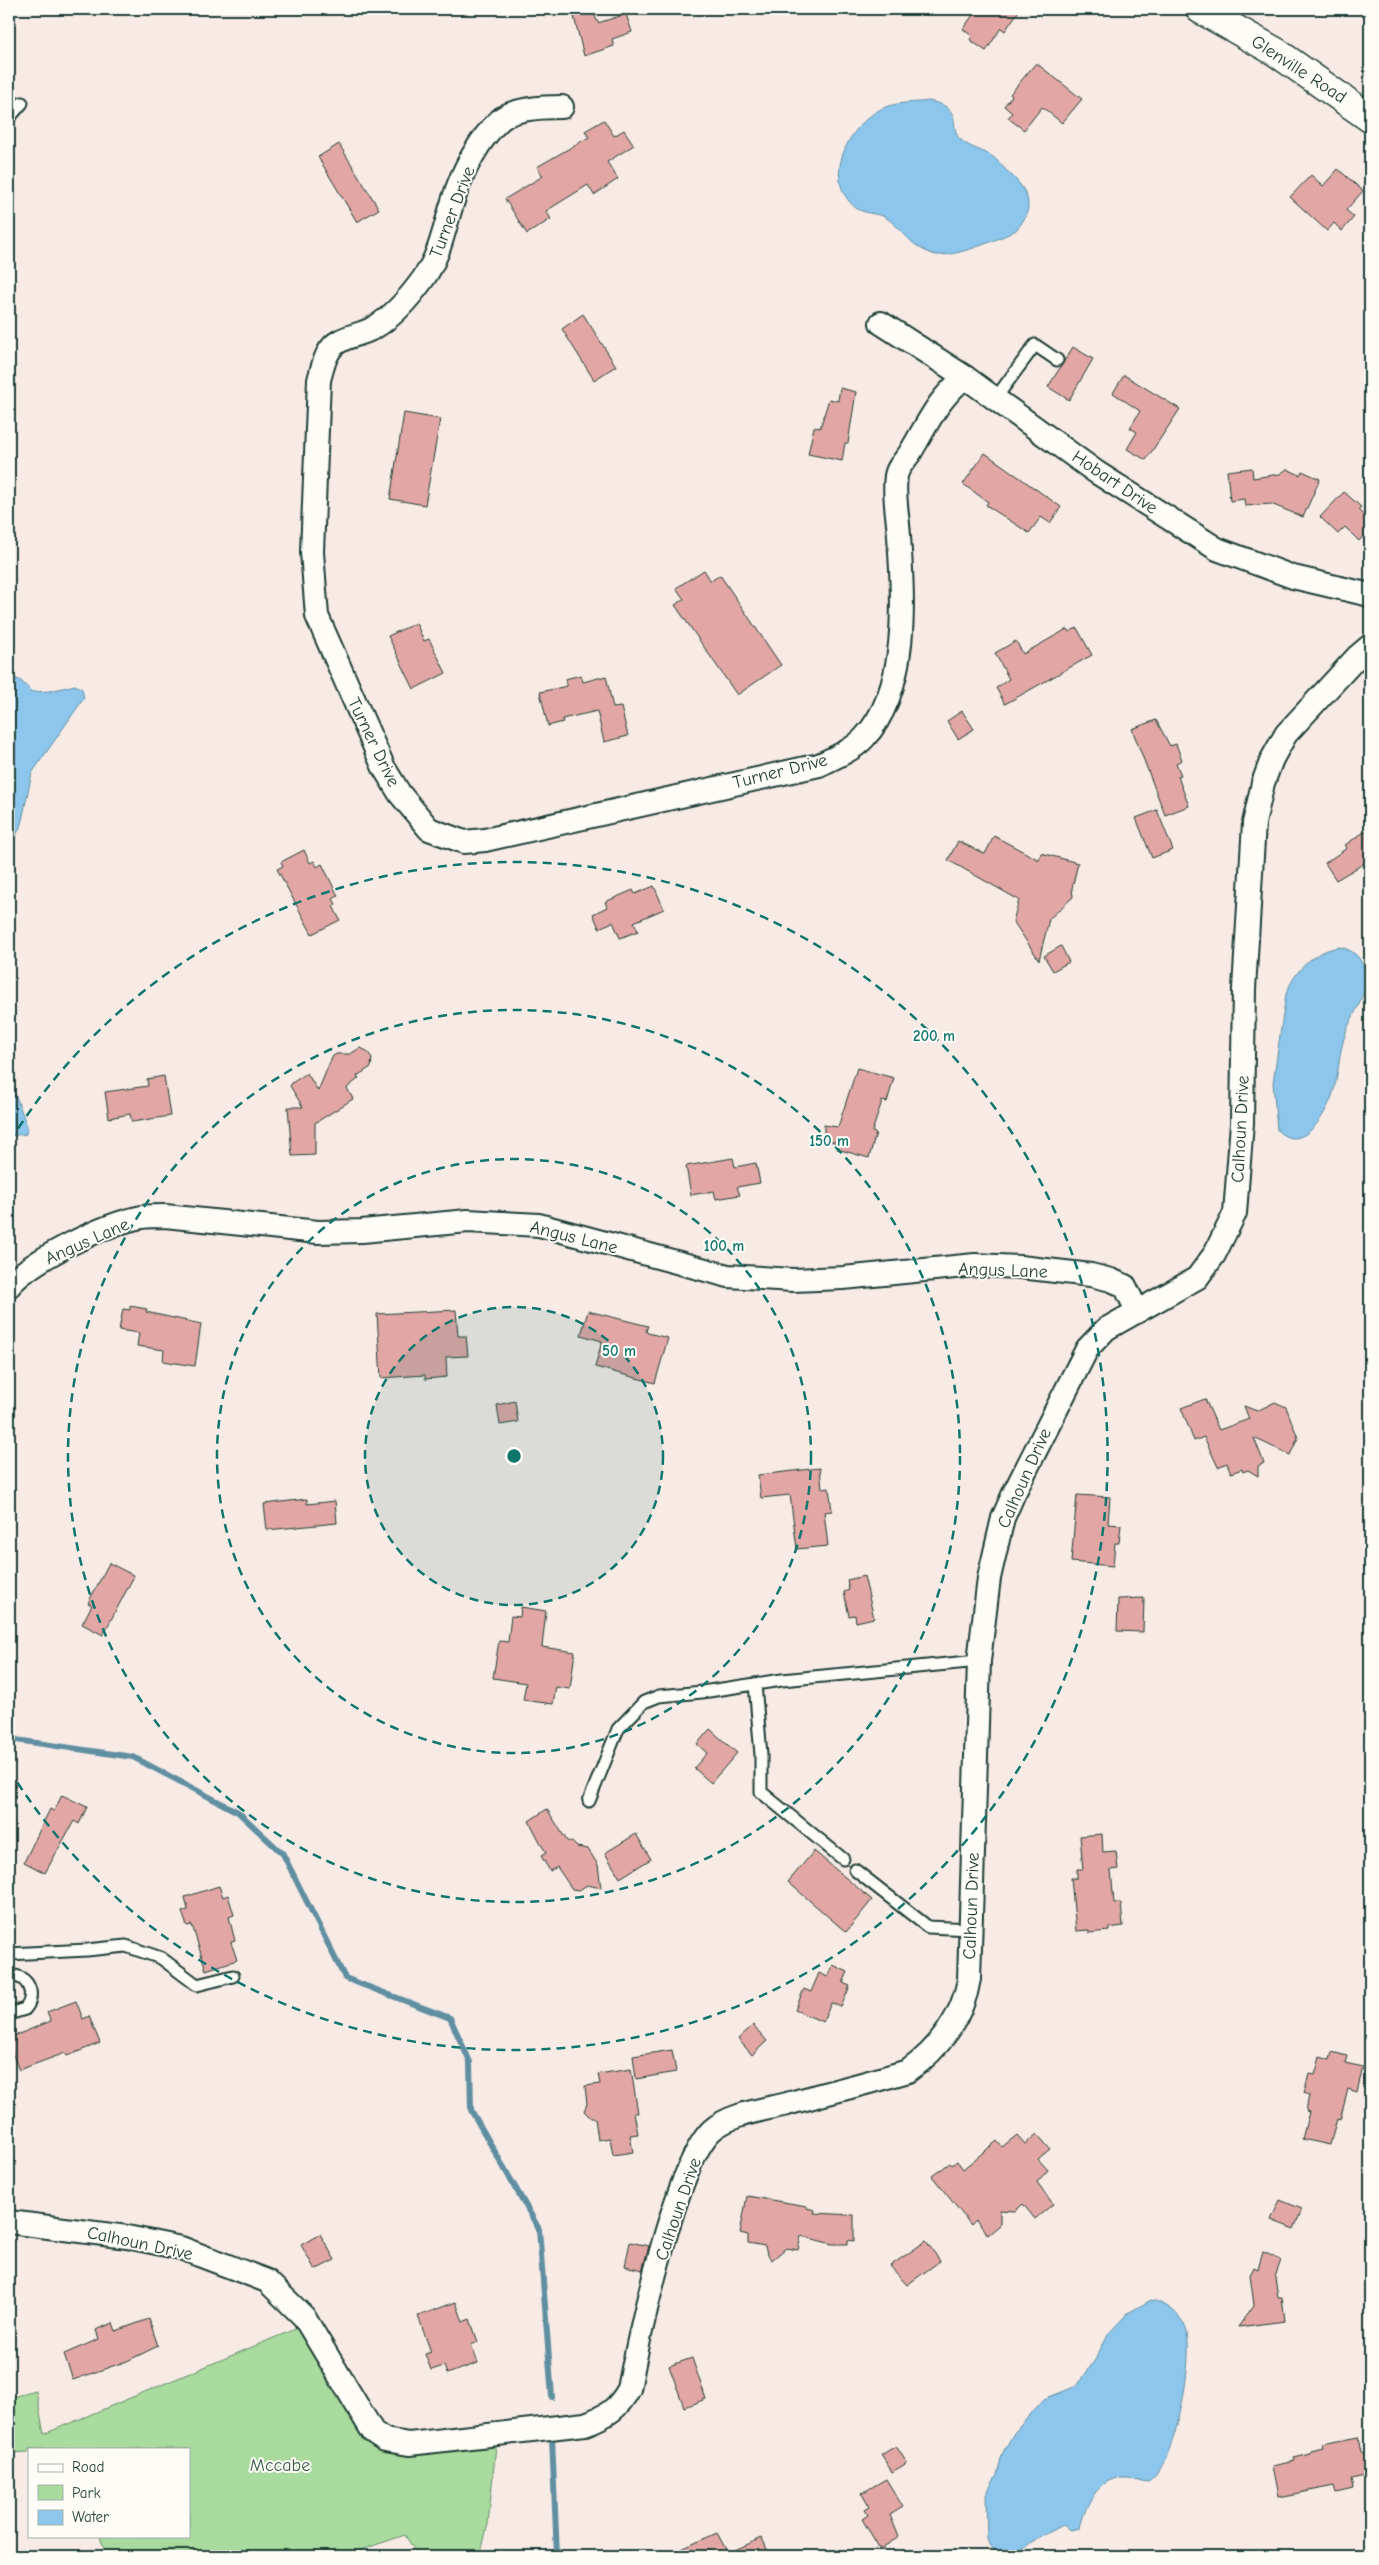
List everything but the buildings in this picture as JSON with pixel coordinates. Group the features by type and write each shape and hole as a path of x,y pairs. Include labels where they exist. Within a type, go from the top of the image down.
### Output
{"main road":[{"name":"Glenville Road","path":"1200,9 1276,52 1370,118"}],"street":[{"name":"Turner Drive","path":"562,107 535,107 501,119 483,140 464,172 454,198 440,251 423,279 398,310 376,327 339,341 328,354 319,380 312,552 317,616 384,768 400,794 429,828 464,842 494,838 819,765 864,738 878,718 888,694 896,668 901,635 902,590 895,494 896,473 946,392 965,377"},
{"name":"Hobart Drive","path":"881,323 965,377 1096,472 1217,549 1293,577 1370,595"},
{"name":"Calhoun Drive","path":"9,2222 127,2237 181,2248 267,2281 304,2317 373,2432 385,2440 409,2444 585,2424 606,2416 620,2405 629,2389 670,2224 688,2166 703,2140 712,2130 729,2120 908,2071 924,2060 953,2023 966,1998 971,1929 980,1661 996,1545 1003,1518 1087,1349 1106,1329 1196,1278 1214,1256 1235,1213 1242,1123 1244,988 1254,823 1263,783 1272,759 1286,734 1357,657 1370,646"},
{"name":"Angus Lane","path":"9,1286 18,1276 57,1251 142,1217 165,1216 318,1232 362,1231 468,1221 539,1225 720,1274 760,1280 843,1278 975,1265 1091,1275 1111,1280 1124,1286 1137,1310"}],"lane":[{"path":"9,118 22,103"},
{"path":"995,399 1035,345 1056,360"},
{"path":"589,1801 618,1729 644,1702 659,1696 755,1684 980,1661"},
{"path":"755,1684 762,1792 843,1859"},
{"path":"855,1870 928,1927 971,1929"},
{"path":"9,1954 126,1946 161,1958 197,1985 233,1976"},
{"path":"9,1976 21,1978 26,1982 31,1993 31,2000 25,2009 9,2014"}],"green space":[{"name":"Mccabe","path":"300,2327 378,2444 394,2454 496,2446 488,2524 480,2556 418,2556 405,2535 343,2556 106,2556 101,2538 190,2538 190,2448 28,2448 28,2452 9,2453 9,2398 36,2391 44,2434"}],"water":[{"path":"929,101 948,108 954,119 955,130 962,141 992,156 1020,184 1027,198 1028,206 1023,221 1016,230 966,250 937,255 915,245 885,217 856,208 845,196 840,182 843,153 859,126 888,106"},
{"path":"9,677 20,680 32,692 50,691 75,685 82,689 84,698 32,773 21,825 9,851"},
{"path":"1339,947 1354,953 1363,965 1365,975 1364,991 1346,1032 1341,1049 1334,1091 1327,1108 1316,1125 1302,1136 1294,1138 1286,1136 1277,1130 1273,1083 1286,994 1295,977 1306,963 1321,953"},
{"path":"9,1056 15,1094 27,1126 26,1134 9,1136"},
{"path":"1151,2300 1157,2301 1177,2314 1186,2329 1188,2343 1188,2363 1180,2411 1167,2456 1158,2473 1148,2482 1128,2477 1109,2481 1101,2486 1090,2501 1080,2528 1071,2530 1063,2525 1033,2541 1016,2554 995,2552 987,2540 986,2494 997,2475 1002,2454 1014,2433 1044,2399 1077,2386 1095,2360 1108,2334 1128,2313"}],"waterway":[{"path":"9,1739 133,1757 238,1812 283,1854 345,1978 450,2018 470,2062 471,2110 539,2229 552,2397"},
{"path":"552,2438 557,2556"}]}
